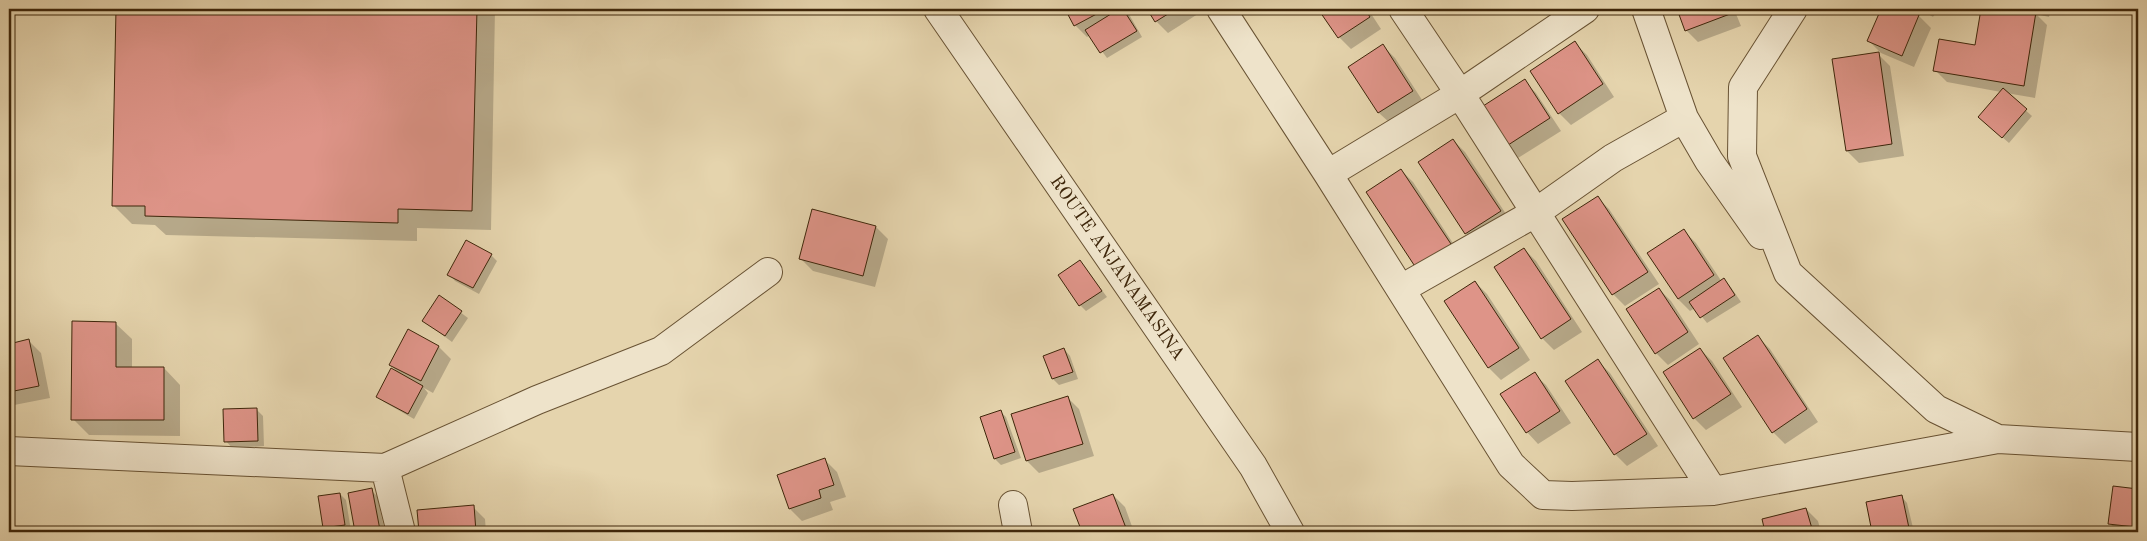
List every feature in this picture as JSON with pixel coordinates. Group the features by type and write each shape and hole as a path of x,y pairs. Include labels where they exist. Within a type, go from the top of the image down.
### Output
{"street":[{"name":"ROUTE ANJANAMASINA","path":"938,9 1253,466 1290,532"},
{"path":"1221,9 1328,174 1511,465 1543,495 1572,496 1713,492 1998,438 2138,447"},
{"path":"1403,9 1460,94 1713,492"},
{"path":"1328,174 1460,94 1585,9"},
{"path":"1646,9 1684,118 1709,161 1788,273 1936,409 1998,438"},
{"path":"1788,273 1742,156 1743,88 1793,9"},
{"path":"1401,290 1535,213 1613,158 1684,118"},
{"path":"9,451 385,468 537,400 661,351 768,272"},
{"path":"385,468 402,532"},
{"path":"1013,505 1018,532"}],"building":[{"path":"116,9 477,9 472,211 398,209 398,223 145,216 145,206 112,206"},
{"path":"1065,9 1106,9 1074,26"},
{"path":"1119,9 1123,9 1137,31 1100,53 1085,30"},
{"path":"1147,9 1176,9 1155,22"},
{"path":"1318,9 1365,9 1370,17 1338,38"},
{"path":"1677,9 1728,9 1730,14 1685,31"},
{"path":"1881,9 1905,9 1919,15 1902,56 1867,41"},
{"path":"1981,9 2018,9 2036,12 2024,86 1933,71 1939,39 1975,45"},
{"path":"1575,41 1603,84 1558,114 1530,71"},
{"path":"1383,44 1413,91 1378,113 1348,67"},
{"path":"1879,52 1892,144 1846,151 1832,59"},
{"path":"1525,79 1550,118 1505,147 1480,108"},
{"path":"2003,88 2027,109 2002,138 1978,117"},
{"path":"1453,139 1501,211 1465,234 1418,162"},
{"path":"1401,169 1453,247 1418,271 1366,192"},
{"path":"1598,196 1648,272 1612,295 1562,219"},
{"path":"812,209 876,226 863,276 799,259"},
{"path":"1684,229 1714,275 1678,299 1647,253"},
{"path":"466,240 492,254 473,288 447,275"},
{"path":"1524,248 1571,319 1541,339 1494,267"},
{"path":"1080,260 1102,291 1079,306 1058,275"},
{"path":"1724,278 1735,295 1700,318 1689,302"},
{"path":"1475,281 1519,348 1488,368 1444,301"},
{"path":"1659,288 1688,332 1655,354 1626,309"},
{"path":"439,295 462,311 445,336 422,321"},
{"path":"72,321 116,322 116,367 164,367 164,420 71,420"},
{"path":"408,329 439,346 421,381 389,365"},
{"path":"1758,335 1807,409 1772,433 1723,358"},
{"path":"29,339 39,386 9,392 9,344"},
{"path":"1064,348 1073,372 1052,379 1043,356"},
{"path":"1700,348 1731,394 1693,419 1663,372"},
{"path":"1598,359 1647,434 1614,455 1565,381"},
{"path":"391,368 423,386 408,414 376,397"},
{"path":"1535,372 1560,411 1526,433 1500,394"},
{"path":"1068,396 1083,444 1026,461 1011,414"},
{"path":"257,408 258,441 224,442 223,409"},
{"path":"1001,410 1015,452 994,459 980,417"},
{"path":"825,458 834,485 819,490 821,498 789,509 777,475"},
{"path":"2113,486 2138,489 2135,527 2108,524"},
{"path":"372,488 380,530 355,532 348,493"},
{"path":"340,493 345,525 323,528 318,496"},
{"path":"1113,494 1126,528 1116,532 1082,532 1073,509"},
{"path":"1902,495 1909,528 1888,532 1872,532 1866,502"},
{"path":"474,505 476,532 419,532 417,510"},
{"path":"1806,508 1813,532 1765,532 1762,519"}]}
